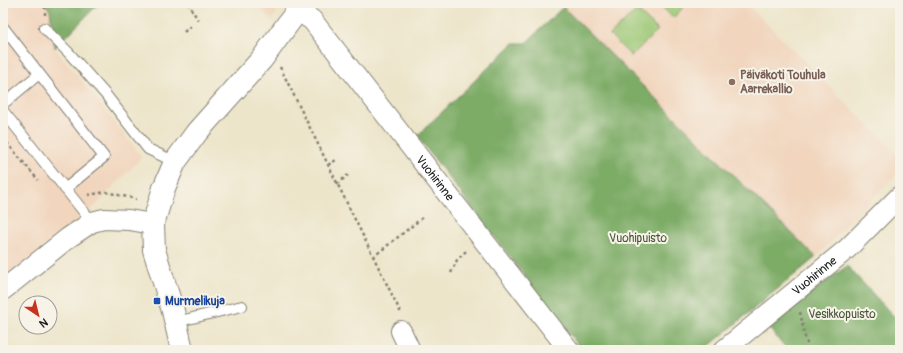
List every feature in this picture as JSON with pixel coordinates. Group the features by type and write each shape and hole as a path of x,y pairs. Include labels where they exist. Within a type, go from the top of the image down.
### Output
{"street":[{"path":"182,350 176,322 154,250 153,224 164,188 175,162 197,132 262,59 300,7"},
{"name":"Vuohirinne","path":"300,7 312,20 569,350"},
{"name":"Vuohirinne","path":"724,350 847,249 900,196"},
{"path":"3,290 68,238 92,222 104,219 129,220 153,224"},
{"path":"402,323 410,350"}],"lane":[{"path":"3,27 6,39 40,74 104,157 66,189"},
{"path":"44,28 69,53 106,95 148,149 175,162"},
{"path":"3,104 40,74"},
{"path":"3,111 92,222"},
{"path":"176,322 242,306"}],"path":[{"path":"188,3 198,20"},
{"path":"184,32 193,24"},
{"path":"278,64 373,257 402,323"},
{"path":"328,165 336,160"},
{"path":"337,184 348,175"},
{"path":"373,257 422,218"},
{"path":"451,272 457,260 472,244"},
{"path":"796,290 809,350"}],"shaded area":[{"path":"3,3 44,3 50,10 55,48 142,157 95,206 3,279"},
{"path":"256,3 281,3 272,21"},
{"name":"Päiväkoti Touhula Aarrekallio","path":"567,3 746,3 900,157 900,170 816,257 563,7"}],"green space":[{"path":"44,3 99,3 55,48 50,10"},
{"path":"658,3 688,3 673,18"},
{"name":"Vuohipuisto","path":"563,7 816,257 704,350 582,350 417,136 514,43 526,43"},
{"path":"637,10 658,30 631,56 610,35"},
{"name":"Vesikkopuisto","path":"847,266 900,323 900,350 788,350 767,326"}],"place":[{"name":"Päiväkoti Touhula Aarrekallio","path":"732,82"},
{"name":"Murmelikuja","path":"157,301"}]}
